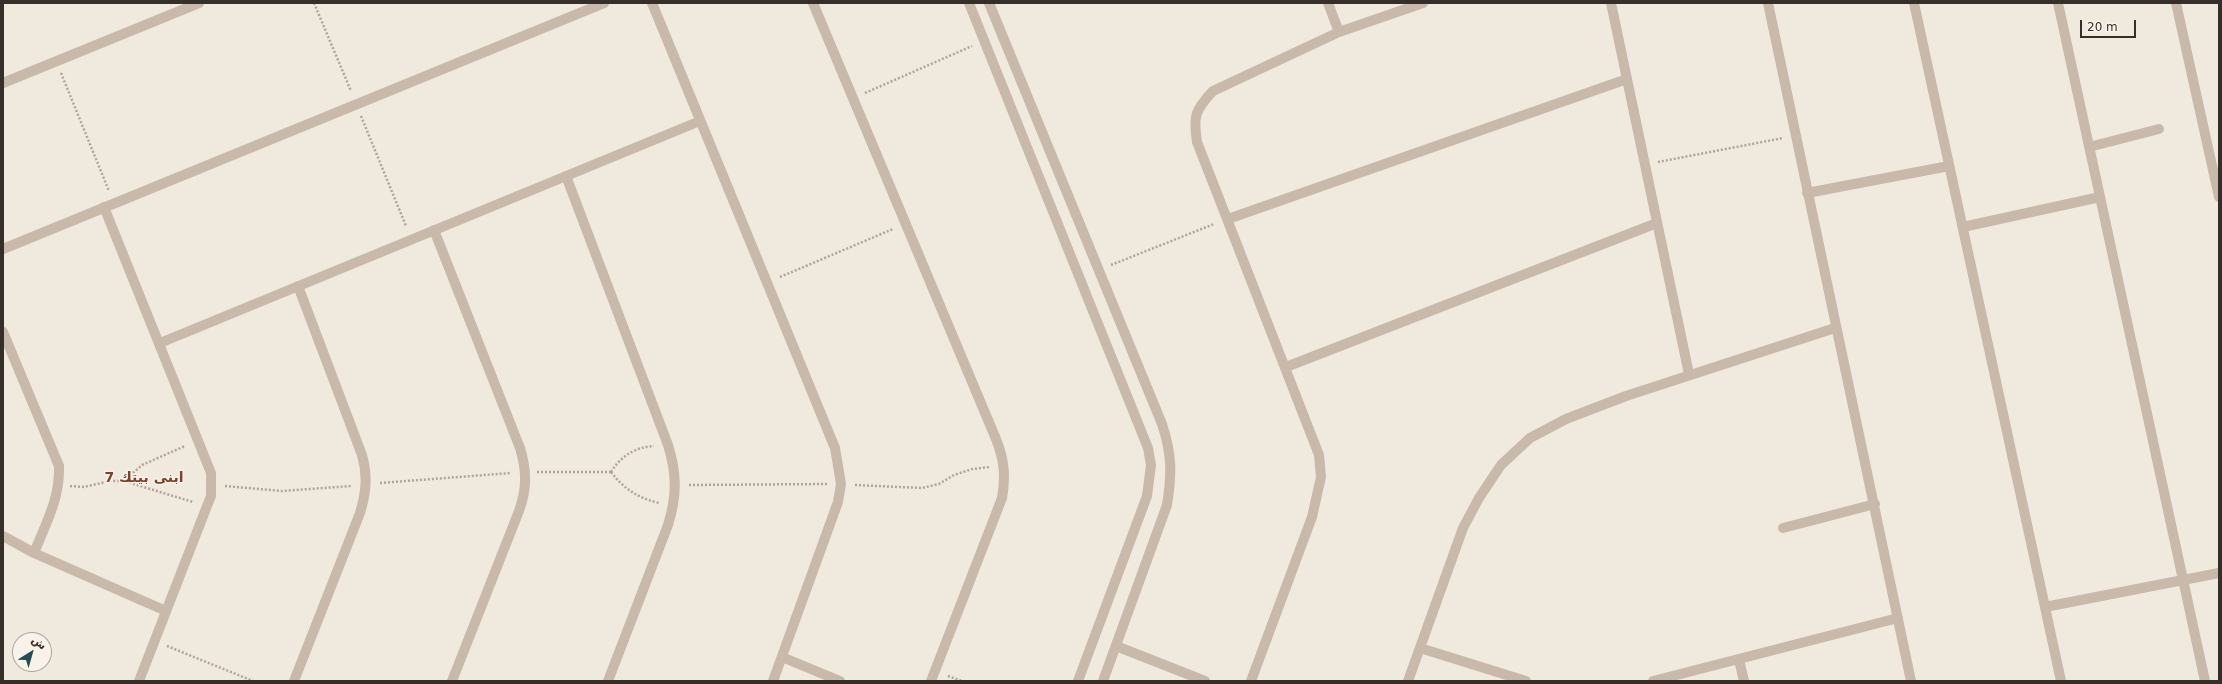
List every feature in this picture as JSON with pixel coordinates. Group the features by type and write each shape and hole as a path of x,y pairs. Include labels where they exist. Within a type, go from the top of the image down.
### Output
{"street":[{"path":"3,83 199,3"},
{"path":"3,249 604,3"},
{"path":"652,3 835,448 841,484 833,519 773,681"},
{"path":"813,3 998,445 1004,466 1005,482 1002,498 931,681"},
{"path":"969,3 1143,431 1151,465 1147,496 1078,681"},
{"path":"989,3 1162,424 1171,457 1171,482 1167,505 1103,681"},
{"path":"1328,3 1339,32"},
{"path":"1251,681 1312,517 1321,477 1319,456 1286,367 1197,142 1194,123 1200,105 1213,91 1339,32 1423,3"},
{"path":"1611,3 1689,374"},
{"path":"1768,3 1835,328 1875,504 1911,681"},
{"path":"1914,3 2061,681"},
{"path":"2058,3 2205,681"},
{"path":"2176,3 2219,197"},
{"path":"1228,219 1627,79"},
{"path":"160,343 700,121"},
{"path":"2089,147 2159,129"},
{"path":"1807,193 1949,166"},
{"path":"566,176 668,445 674,465 676,485 674,505 608,681"},
{"path":"1963,227 2100,197"},
{"path":"104,207 200,441 211,473 212,484 207,506 139,681"},
{"path":"1286,367 1657,223"},
{"path":"434,230 520,448 526,472 526,485 519,511 452,681"},
{"path":"294,681 360,513 367,484 366,470 362,455 298,286"},
{"path":"1408,681 1463,528 1479,498 1501,465 1530,438 1566,419 1689,374 1835,328"},
{"path":"3,332 52,448 58,466 59,484 55,502 34,553"},
{"path":"1783,528 1875,504"},
{"path":"3,536 34,553 166,611"},
{"path":"2045,607 2219,573"},
{"path":"1653,681 1898,618"},
{"path":"1116,646 1205,681"},
{"path":"1420,648 1526,681"},
{"path":"782,657 840,681"},
{"path":"1739,660 1744,681"}],"path":[{"path":"314,3 411,240"},
{"path":"854,98 984,40"},
{"path":"56,61 114,203"},
{"path":"1645,164 1795,136"},
{"path":"1098,271 1228,219"},
{"path":"767,283 905,224"},
{"path":"124,481 137,468 153,459 200,441"},
{"path":"611,472 617,462 636,449 668,445"},
{"path":"212,484 247,489 282,491 526,472 611,472"},
{"path":"611,472 619,482 637,496 644,499 674,505"},
{"path":"59,484 84,487 110,481 124,481 207,506"},
{"path":"155,642 253,681"}],"district":[{"name":"ابنى بيتك 7","path":"144,478"}]}
